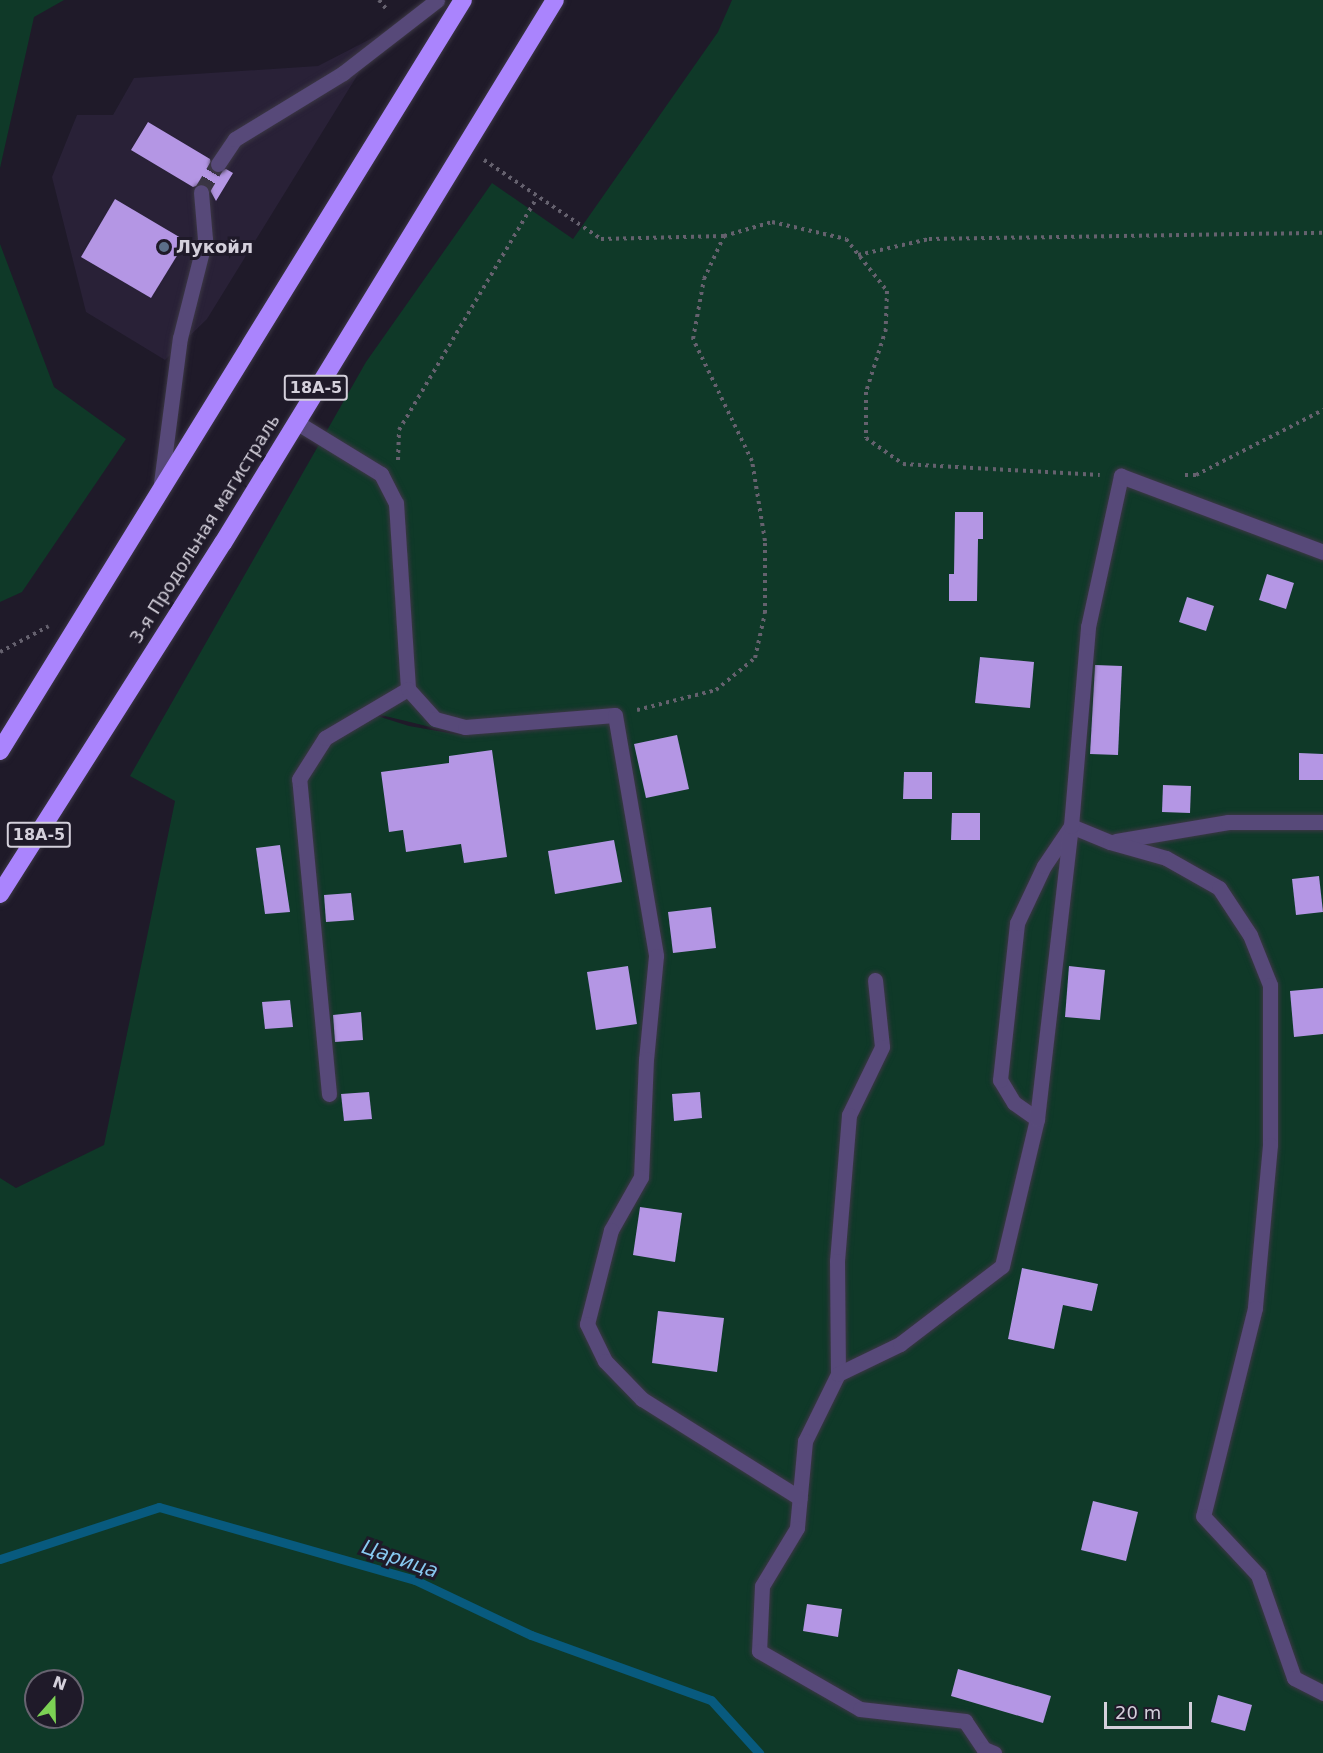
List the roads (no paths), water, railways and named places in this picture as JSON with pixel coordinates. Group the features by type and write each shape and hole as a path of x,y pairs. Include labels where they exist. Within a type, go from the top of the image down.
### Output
{"highway":[{"path":"0,751 463,0"},
{"name":"3-я Продольная магистраль","path":"0,894 77,776 555,0"}],"lane":[{"path":"218,164 235,139 343,73 437,0"},
{"path":"159,493 180,338 205,239 201,192"},
{"path":"296,422 381,474 396,503 408,689 435,719 465,727 615,715 656,956 646,1059 641,1177 611,1230 587,1324 605,1361 642,1399 800,1498"},
{"path":"838,1374 900,1344 1002,1266 1037,1119 1071,826 1088,627 1121,476 1323,552"},
{"path":"329,1094 299,779 326,738 408,689"},
{"path":"1110,842 1228,822 1323,822"},
{"path":"1071,826 1110,842 1166,858 1219,888 1250,935 1270,985 1270,1145 1255,1308 1203,1516 1258,1575 1294,1678 1323,1693"},
{"path":"1037,1119 1014,1103 1000,1080 1017,923 1044,866 1071,826"},
{"path":"875,980 882,1047 849,1115 837,1261 838,1374 806,1441 797,1528 762,1586 759,1651 860,1709 965,1721 984,1749 994,1753"}],"waterway":[{"name":"Царица","path":"0,1559 159,1507 415,1580 531,1635 711,1700 759,1753"}],"tunnel":[{"path":"201,192 218,164"}],"place":[{"name":"Лукойл","path":"164,247"}]}
